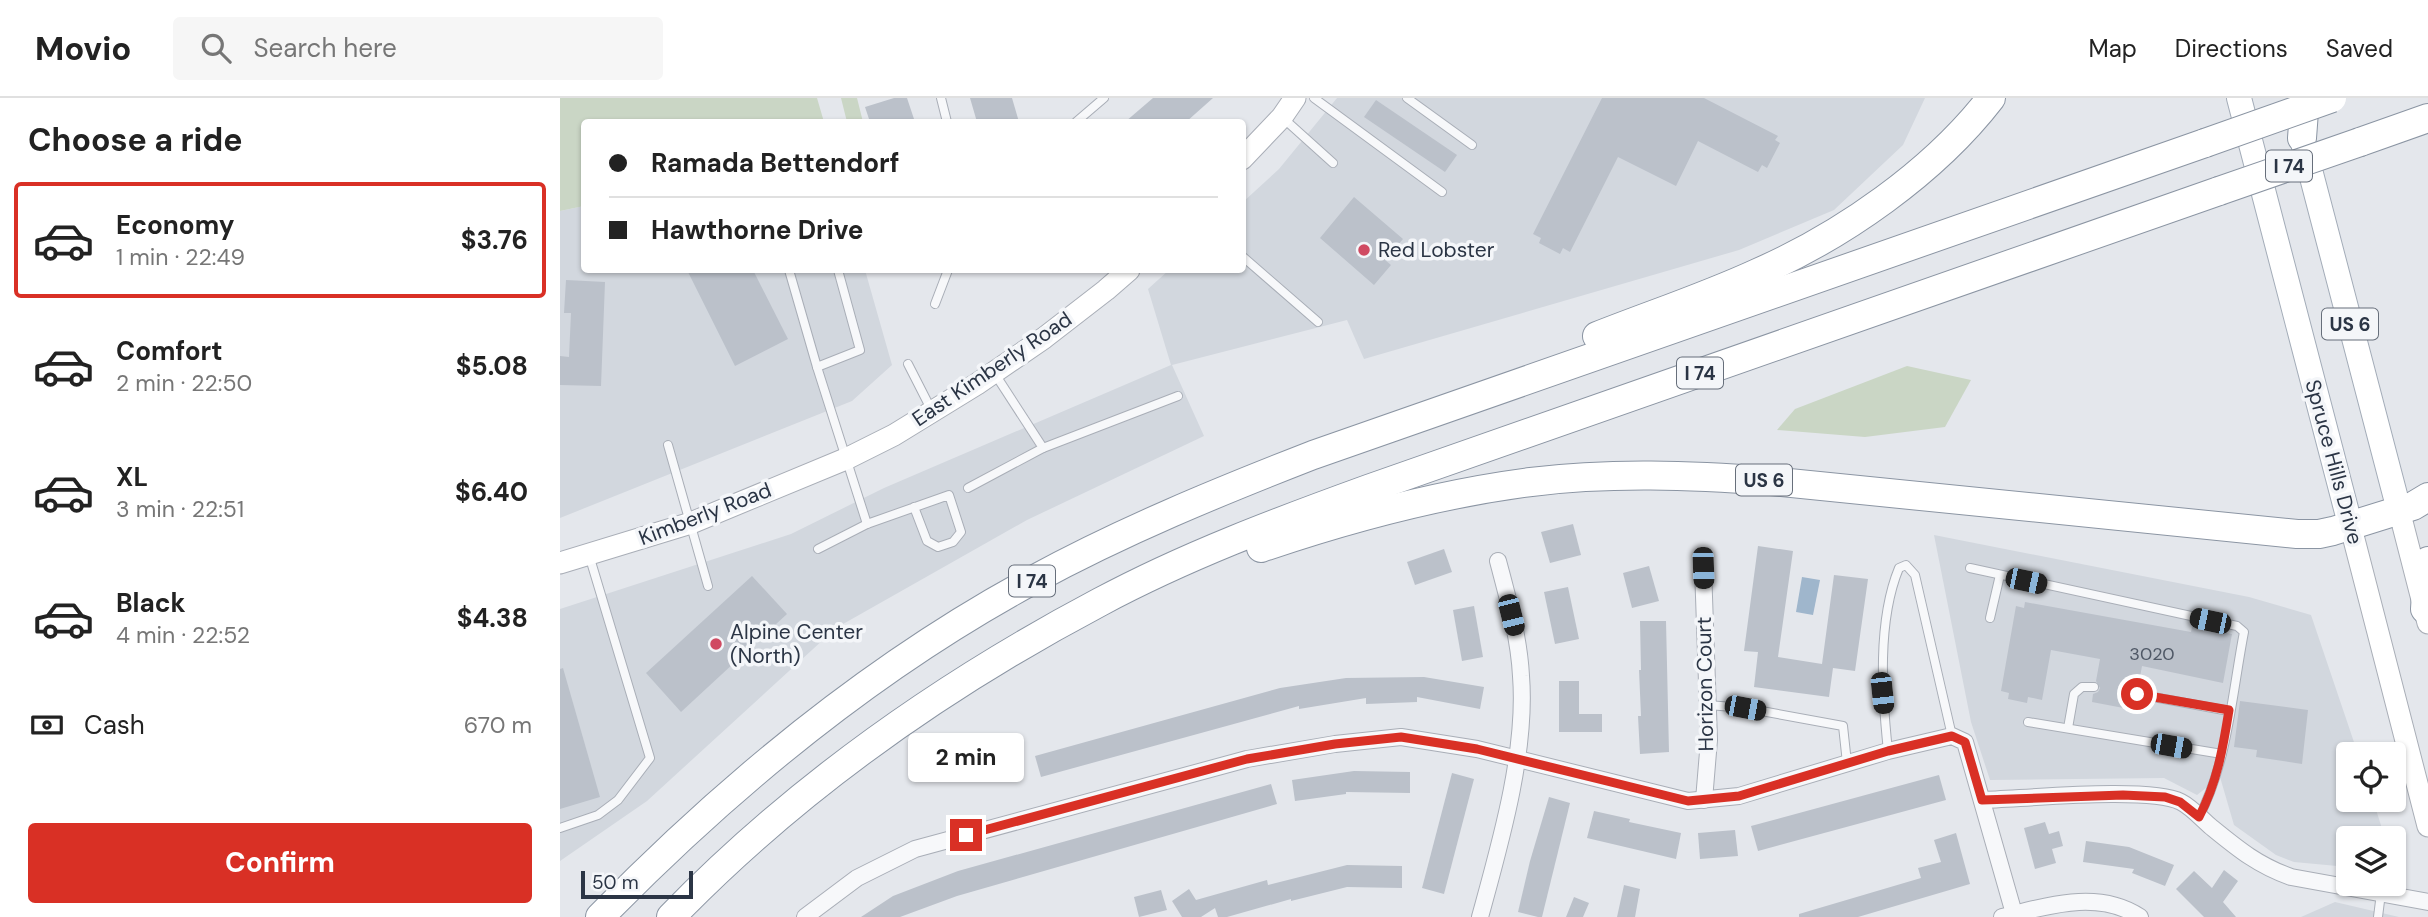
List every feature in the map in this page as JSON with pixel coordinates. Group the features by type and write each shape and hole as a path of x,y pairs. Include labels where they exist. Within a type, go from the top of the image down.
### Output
{"highway":[{"path":"1540,375 1569,348 1757,274 1828,235 1872,207 1927,163 1952,141 1991,98"},
{"path":"2302,138 2294,103 2313,98"},
{"name":"I 74","path":"600,917 684,835 761,767 831,711 957,625 1031,581 1130,531 1313,455 2206,143 2294,103 2332,98"},
{"name":"I 74","path":"671,917 705,883 797,802 908,719 1035,638 1101,601 1183,563 1249,533 1368,489 2428,118"},
{"name":"US 6","path":"1183,563 1234,557 1327,526 1437,498 1532,482 1616,476 1713,476 2297,534 2319,534 2399,510"},
{"path":"2399,510 2428,497"},
{"path":"2426,616 2428,561"}],"main road":[{"path":"1246,155 1282,117 1295,98"},
{"name":"Spruce Hills Drive","path":"2239,98 2428,826"},
{"name":"US 6","path":"2302,138 2399,510"},
{"name":"East Kimberly Road","path":"848,458 894,435 1044,338 1126,273"},
{"name":"Kimberly Road","path":"560,563 691,523 848,458"},
{"path":"2399,510 2426,616"}],"street":[{"path":"1479,917 1518,759 1522,680 1518,642 1498,561"},
{"name":"Horizon Court","path":"1703,568 1709,740 1704,800"},
{"path":"805,917 857,878 915,849 1247,759 1335,744 1401,737 1477,749 1688,801 1739,796 1888,751 1952,736 1965,742 2010,916 2060,903 2089,901 2125,907 2140,917"},
{"path":"1982,800 2123,795 2165,797 2180,802 2242,853 2273,871 2336,885"},
{"path":"2397,896 2428,902"}],"lane":[{"path":"940,98 946,119"},
{"path":"1080,119 1104,98"},
{"path":"1314,98 1442,192"},
{"path":"1407,98 1472,145"},
{"path":"1282,117 1333,163"},
{"path":"1246,259 1318,322"},
{"path":"790,273 834,424 848,458 867,524"},
{"path":"817,367 860,350 839,273"},
{"path":"935,304 947,273"},
{"path":"908,365 932,411"},
{"path":"994,371 1043,448"},
{"path":"968,488 1043,448 1178,397"},
{"path":"668,445 708,586"},
{"path":"818,549 867,524 914,507 949,495 961,532 953,542 938,547 927,541 914,507"},
{"path":"560,828 598,816 618,800 650,758 589,555"},
{"path":"1888,751 1882,693 1885,637 1893,582 1899,568 1906,565 1915,575 1952,736"},
{"path":"1970,568 2236,626 2244,632 2222,754 2212,792 2199,817"},
{"path":"1990,618 2000,575"},
{"path":"2068,728 2074,694 2082,687 2094,687"},
{"path":"2137,694 2229,710"},
{"path":"1707,705 1745,708 1843,726 1847,763"},
{"path":"2028,722 2222,754"},
{"path":"2378,917 2381,896"}],"shaded area":[{"path":"1337,98 1925,98 1903,145 1834,210 1739,250 1364,359 1347,320 1172,365 1204,436 1027,520 836,628 647,801 560,861 560,609 791,534 884,488 1171,365 1148,289 1166,273 1246,273 1246,199 1279,169"},
{"path":"581,207 581,273 866,273 892,365 852,401 560,518 560,211"},
{"path":"1934,535 2249,597 2311,615 2354,742 2336,742 2336,812 2377,812 2381,826 2336,826 2336,866 2294,862 2276,855 2234,825 2220,777 2197,795 2164,778 1990,780 1971,722"},
{"path":"2335,902 2399,917 2301,917"}],"green space":[{"path":"560,98 817,98 823,119 581,119 581,207 560,211"},
{"path":"841,98 857,98 862,119 846,119"},
{"path":"1907,366 1971,380 1945,427 1865,437 1777,430 1795,409"}],"water":[{"path":"1802,577 1820,580 1813,615 1796,612"}],"building":[{"path":"894,98 907,98 914,119 869,119 865,107"},
{"path":"970,98 1012,98 1018,119 976,119"},
{"path":"1153,98 1213,98 1189,119 1128,119"},
{"path":"1602,98 1704,98 1778,136 1775,140 1780,143 1767,168 1762,165 1758,172 1698,141 1676,186 1618,157 1570,252 1563,248 1560,254 1539,243 1541,238 1533,234"},
{"path":"1376,100 1457,155 1445,172 1364,117"},
{"name":"Red Lobster","path":"1354,197 1403,239 1385,260 1391,265 1374,285 1320,238"},
{"path":"688,273 755,273 788,339 735,366"},
{"path":"566,280 605,282 601,386 560,385 560,356 569,357 571,313 564,313"},
{"path":"1573,524 1581,555 1550,563 1541,532"},
{"path":"1758,546 1793,551 1778,657 1822,664 1834,575 1868,579 1855,671 1833,668 1829,697 1754,687 1758,652 1744,651"},
{"path":"1444,549 1452,572 1415,585 1407,562"},
{"path":"1649,566 1659,601 1632,608 1623,573"},
{"name":"Alpine Center (North)","path":"752,576 787,614 681,712 646,673"},
{"path":"1568,587 1579,639 1555,644 1544,592"},
{"path":"2025,602 2191,632 2192,627 2232,634 2223,683 2142,666 2138,688 2131,693 2136,700 2134,710 2092,702 2093,694 2100,688 2096,681 2100,659 2051,650 2042,700 2028,697 2027,703 2008,699 2009,693 2001,691 2016,606 2024,608"},
{"path":"1474,606 1483,657 1462,661 1453,610"},
{"path":"1640,621 1666,621 1669,752 1640,754"},
{"path":"563,668 600,797 560,809 560,669"},
{"path":"1424,677 1484,687 1480,709 1417,697 1417,702 1366,704 1366,698 1299,709 1299,706 1041,777 1035,756 1280,688 1346,678"},
{"path":"1559,681 1579,681 1579,714 1602,714 1602,732 1559,732"},
{"path":"2240,701 2308,710 2302,764 2256,757 2257,750 2234,747"},
{"path":"1354,771 1410,772 1410,793 1346,792 1295,801 1292,780"},
{"path":"1452,773 1474,779 1444,894 1422,888"},
{"path":"1939,775 1946,800 1758,851 1751,826"},
{"path":"1271,784 1277,804 957,896 900,917 861,917 893,896 958,871"},
{"path":"1549,797 1570,803 1542,917 1538,917 1518,912"},
{"path":"1594,811 1681,833 1676,859 1587,838"},
{"path":"2045,822 2049,834 2059,831 2063,846 2052,849 2056,863 2035,869 2024,828"},
{"path":"1735,830 1738,856 1700,859 1698,833"},
{"path":"1956,833 1970,884 1858,917 1799,917 1799,914 1921,878 1918,868 1941,862 1934,840"},
{"path":"2086,841 2129,847 2174,865 2165,886 2132,873 2134,869 2083,862"},
{"path":"1347,865 1402,866 1402,888 1347,887 1227,917 1218,917 1215,908 1201,917 1182,917 1172,901 1189,889 1196,900 1267,880 1268,885"},
{"path":"2224,870 2238,881 2223,902 2236,917 2204,917 2176,889 2194,871 2212,888"},
{"path":"1624,885 1640,889 1635,917 1617,917"},
{"path":"1161,890 1167,910 1139,917 1134,897"},
{"path":"1574,897 1589,903 1583,917 1566,917"}],"place":[{"name":"Red Lobster","path":"1364,250"},
{"name":"Alpine Center (North)","path":"716,644"}],"route":[{"path":"966,835 1247,759 1335,744 1401,737 1477,749 1688,801 1739,796 1888,751 1952,736 1965,742 1982,800 2123,795 2165,797 2180,802 2199,817 2212,792 2229,710 2137,694"}]}
